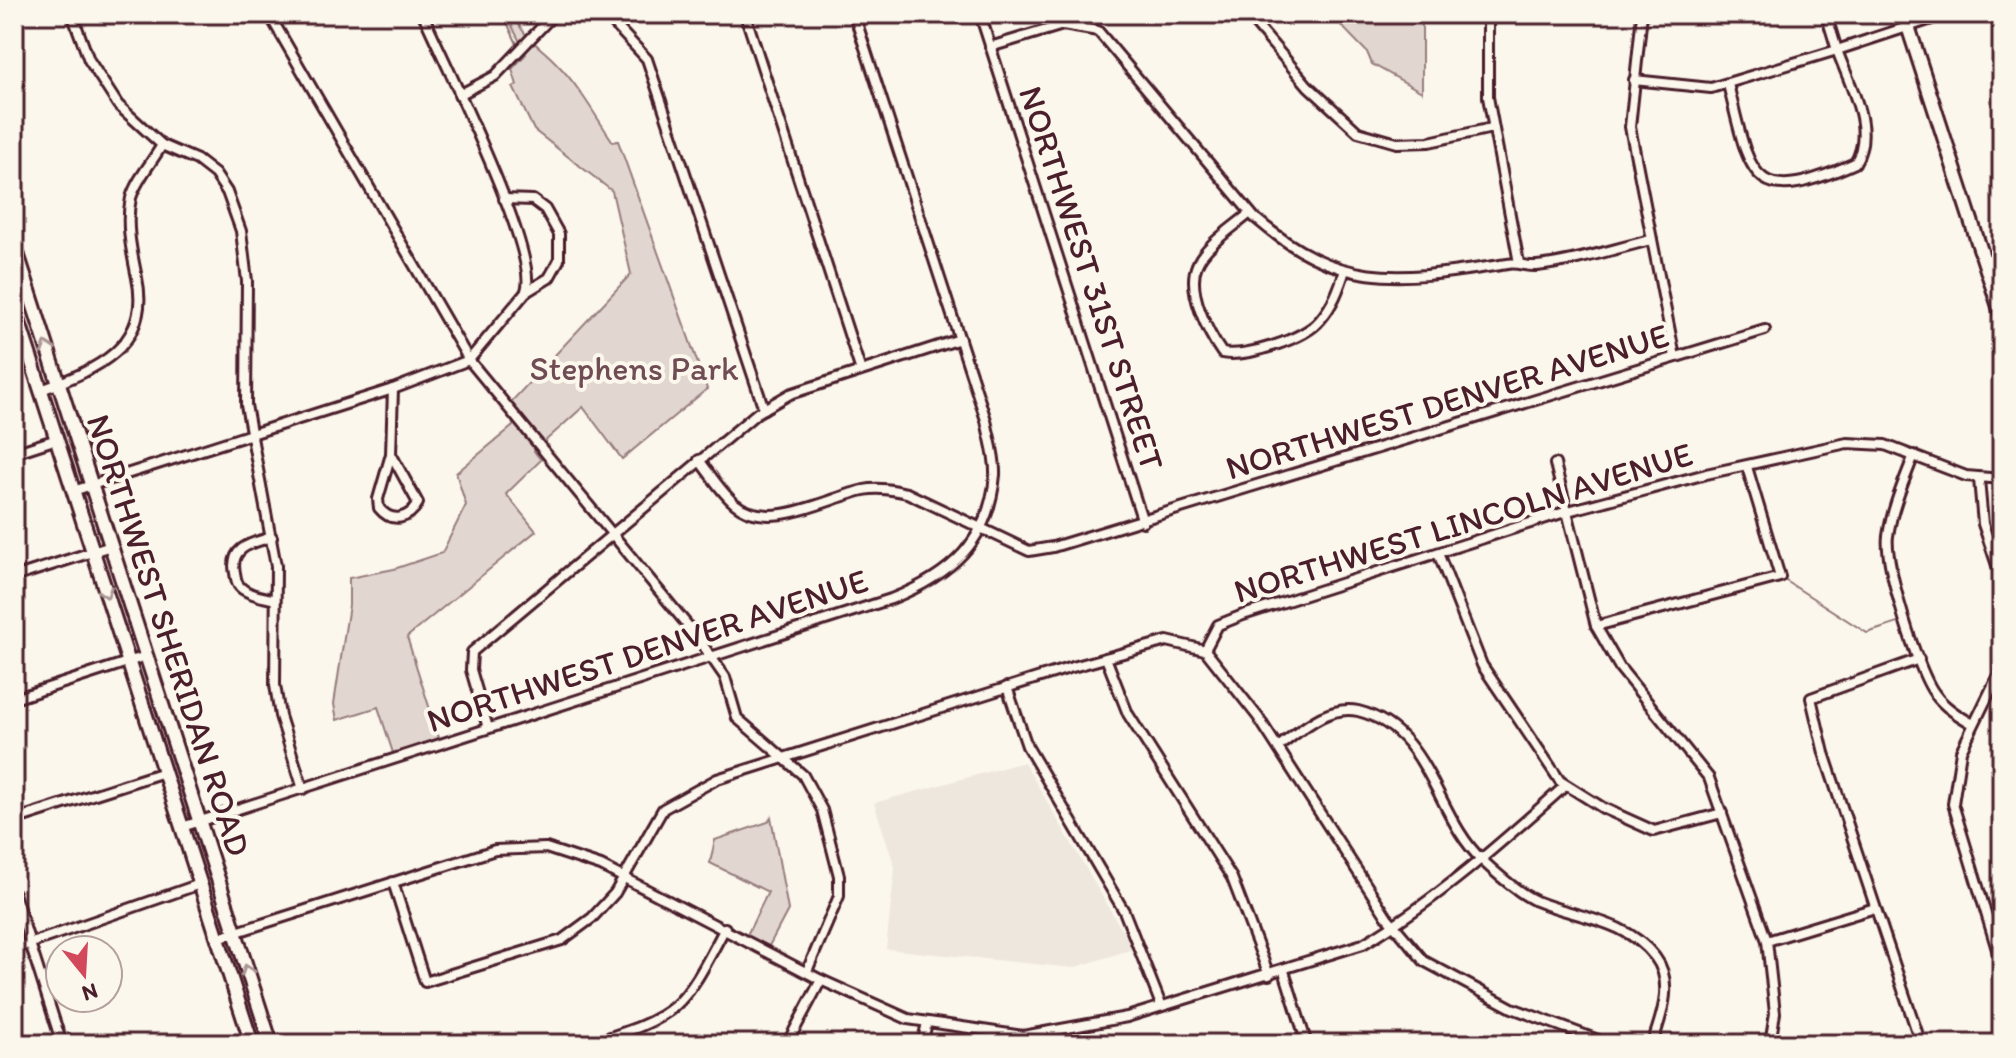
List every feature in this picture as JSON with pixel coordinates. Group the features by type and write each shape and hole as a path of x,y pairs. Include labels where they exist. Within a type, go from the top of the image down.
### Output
{"main road":[{"path":"1906,20 2002,316"},
{"name":"NORTHWEST SHERIDAN ROAD","path":"14,244 271,1044"},
{"name":"NORTHWEST SHERIDAN ROAD","path":"14,307 17,328 41,390 252,1044"}],"street":[{"path":"72,14 99,80 118,105 162,145 197,160 215,174 227,192 241,231 247,281 246,405 272,537 275,685 280,716 303,789"},
{"path":"269,14 469,360 711,657 725,677 737,718 803,775 822,810 839,876 834,910 807,971"},
{"path":"423,14 504,199 527,270 529,283 526,292"},
{"path":"459,95 495,76 554,14"},
{"path":"605,14 647,59 764,409"},
{"path":"745,14 860,368"},
{"path":"699,460 734,503 763,516 867,490 888,489 907,493 980,529 995,472 986,420 854,14"},
{"name":"NORTHWEST 31ST STREET","path":"980,14 1143,522 1029,551 980,529"},
{"path":"1247,14 1308,86 1358,132 1397,143 1429,142 1492,128"},
{"path":"1488,14 1485,71 1492,128 1519,263"},
{"path":"1642,14 1630,127 1675,357"},
{"path":"1728,84 1745,157 1754,170 1769,182 1791,186 1813,181 1855,163 1864,140 1863,124 1826,14"},
{"path":"1634,80 1692,88 1728,84 1837,50 1906,20 1947,14"},
{"path":"990,47 1063,25 1098,31 1250,213 1281,240 1345,270 1413,278 1519,263 1534,267 1651,240"},
{"path":"41,390 102,364 134,329 140,316 138,283 130,243 131,197 162,145"},
{"path":"73,491 393,389 469,360 526,292 549,278 559,260 559,234 545,209 533,200 504,199"},
{"path":"1250,213 1201,257 1195,268 1200,308 1222,353 1259,351 1319,323 1337,295 1345,270"},
{"path":"1984,261 2002,255"},
{"name":"NORTHWEST DENVER AVENUE","path":"1143,522 1765,330"},
{"path":"488,728 471,670 472,652 699,460 764,409 790,394 860,368 960,339"},
{"path":"391,454 416,494 418,503 412,514 393,519 379,508 378,499 391,454 393,389"},
{"path":"14,453 57,439"},
{"name":"NORTHWEST LINCOLN AVENUE","path":"1205,650 1218,625 1568,511 1847,443 1885,445 1979,479 2002,479"},
{"path":"1914,455 1895,505 1887,539 1892,573 1919,659 1934,693 1973,724"},
{"path":"1555,464 1596,626 1620,668 1709,778 1722,813 1767,941 1775,1013 1770,1044"},
{"path":"1596,626 1780,577 1747,467"},
{"path":"1979,479 1983,524 2002,580"},
{"name":"NORTHWEST DENVER AVENUE","path":"182,827 916,589 938,576 969,550 980,529"},
{"path":"272,537 247,544 238,552 233,567 244,590 275,600"},
{"path":"14,577 111,546"},
{"path":"1438,553 1482,665 1565,786 1654,831 1722,813"},
{"path":"393,882 425,982 562,940 592,918 624,878 663,809 717,779 1007,687 1167,641 1205,650 1278,747 1393,926 1424,961 1512,1008 1609,1044"},
{"path":"14,699 146,656"},
{"path":"1106,658 1128,714 1232,878 1269,975"},
{"path":"1919,659 1811,698 1824,753 1921,1044"},
{"path":"2002,667 1961,751 1953,804 2002,966"},
{"path":"1007,687 1027,746 1124,911 1161,1005"},
{"path":"1278,747 1318,718 1341,711 1356,710 1381,720 1404,737 1441,790 1467,843 1482,860 1535,900 1623,930 1655,957 1665,989 1664,1008 1652,1044"},
{"path":"14,820 164,772"},
{"path":"218,938 495,850 546,848 624,878 821,980 908,1019 1023,1036 1047,1034 1127,1017 1284,971 1363,944 1393,926 1482,860 1565,786"},
{"path":"14,949 200,884"},
{"path":"14,893 62,1044"},
{"path":"1767,941 1875,908"},
{"path":"589,1044 645,1026 673,1010 691,993 725,928"},
{"path":"1284,971 1307,1044"},
{"path":"787,1044 821,980"},
{"path":"922,1044 927,1023"},
{"path":"1047,1034 1048,1044"}],"shaded area":[{"path":"1024,762 1133,949 1073,968 886,949 895,867 874,803"}],"green space":[{"name":"Stephens Park","path":"506,14 514,14 527,36 573,82 613,142 618,141 707,389 622,459 583,407 534,451 541,460 506,494 536,531 407,637 440,741 394,756 378,707 337,720 334,704 349,605 349,578 394,569 442,553 466,505 456,473 513,426 510,403 631,274 612,191 534,130 513,87 517,85 512,69 526,54"},
{"path":"1330,14 1422,14 1422,92 1372,64 1367,52"},
{"path":"771,817 788,910 769,946 747,935 768,892 710,863 715,840 768,822"}],"waterway":[{"path":"503,14 518,46"},
{"path":"1783,579 1867,633 1901,622"}]}
